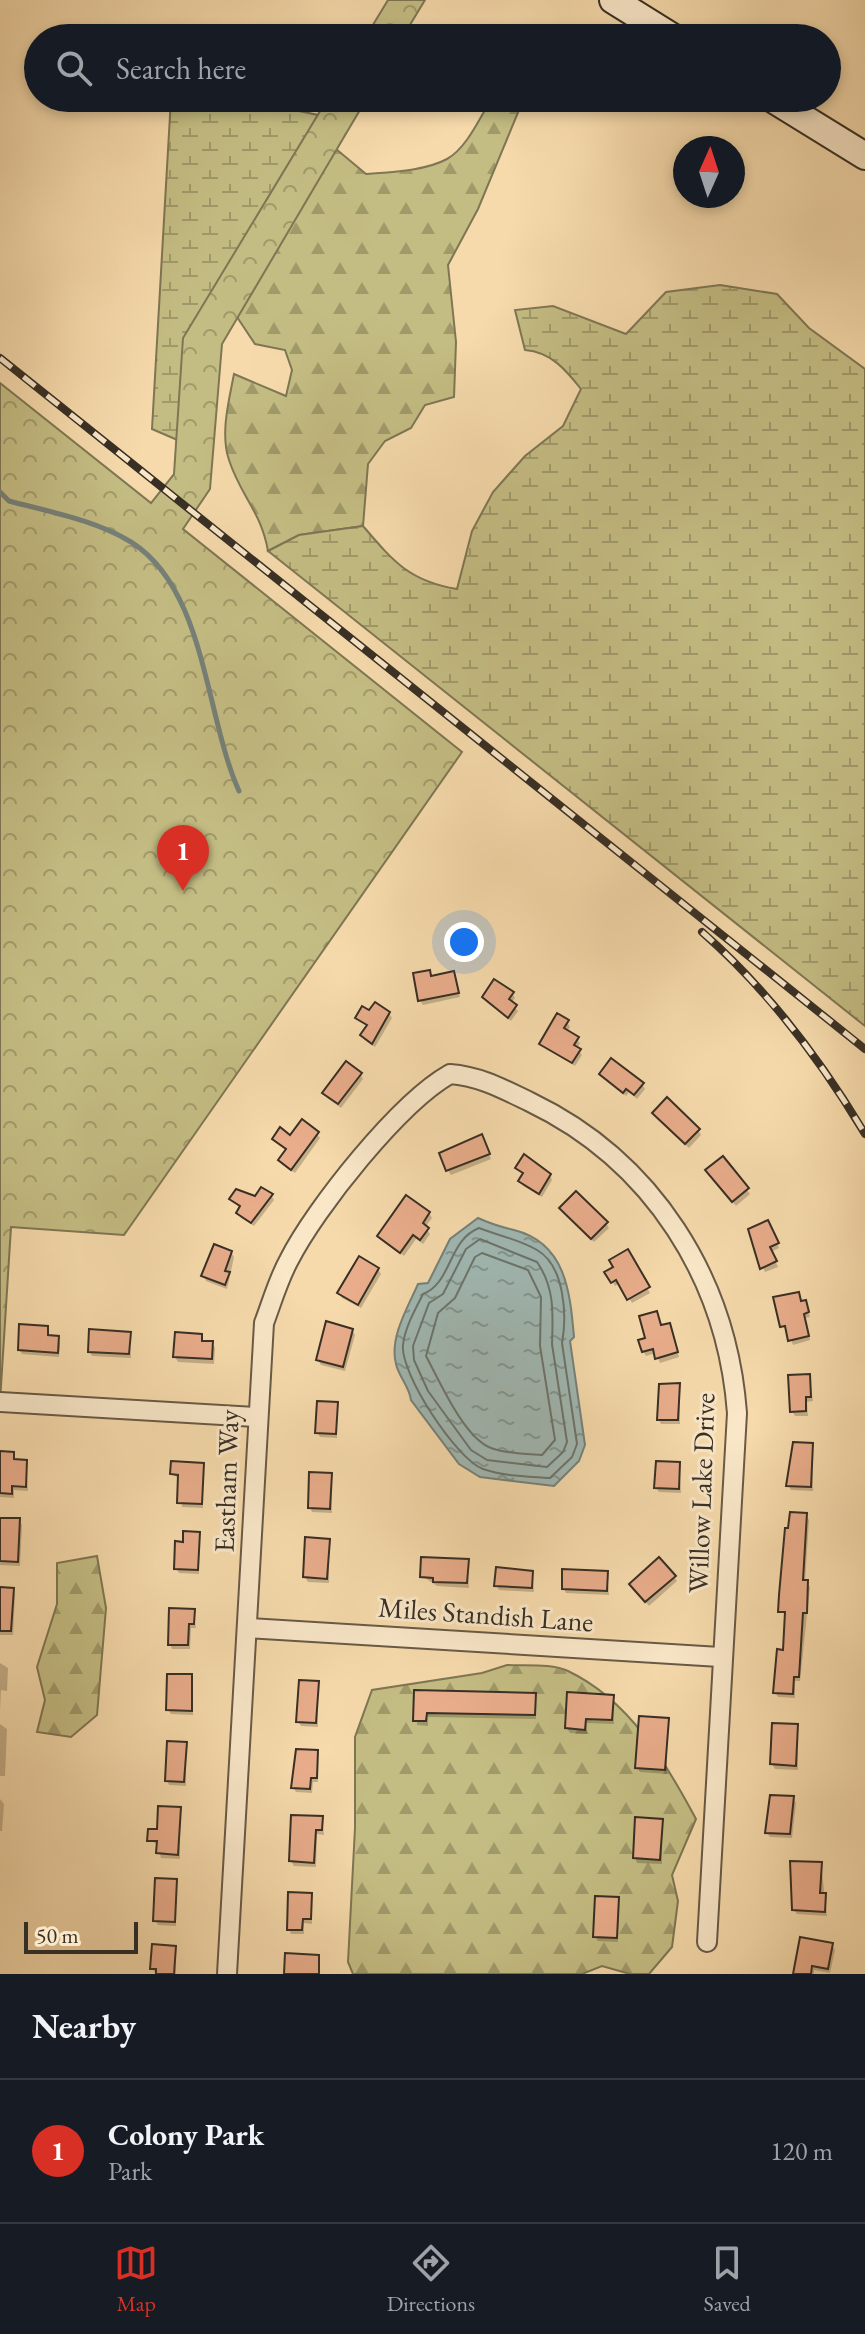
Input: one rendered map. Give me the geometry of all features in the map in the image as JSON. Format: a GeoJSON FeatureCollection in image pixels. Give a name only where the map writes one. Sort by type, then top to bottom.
{"type":"FeatureCollection","features":[{"type":"Feature","properties":{"kind":"street"},"geometry":{"type":"LineString","coordinates":[[613,0],[652,24]]}},
{"type":"Feature","properties":{"kind":"street"},"geometry":{"type":"LineString","coordinates":[[794,112],[865,156]]}},
{"type":"Feature","properties":{"kind":"street","name":"Eastham Way"},"geometry":{"type":"LineString","coordinates":[[227,1974],[248,1628],[256,1417],[264,1323],[289,1259],[308,1229],[401,1112],[450,1074],[466,1075]]}},
{"type":"Feature","properties":{"kind":"street","name":"Willow Lake Drive"},"geometry":{"type":"LineString","coordinates":[[466,1075],[543,1108],[590,1138],[627,1169],[668,1216],[708,1285],[726,1336],[737,1413],[720,1657],[707,1942]]}},
{"type":"Feature","properties":{"kind":"street"},"geometry":{"type":"LineString","coordinates":[[0,1402],[256,1417]]}},
{"type":"Feature","properties":{"kind":"street","name":"Miles Standish Lane"},"geometry":{"type":"LineString","coordinates":[[248,1628],[720,1657]]}},
{"type":"Feature","properties":{"kind":"green space"},"geometry":{"type":"Polygon","coordinates":[[[388,0],[425,0],[410,24],[373,24],[388,0]]]}},
{"type":"Feature","properties":{"kind":"green space"},"geometry":{"type":"Polygon","coordinates":[[[170,112],[304,112],[318,115],[323,123],[200,334],[189,445],[152,429],[170,112]]]}},
{"type":"Feature","properties":{"kind":"green space"},"geometry":{"type":"Polygon","coordinates":[[[320,112],[359,112],[222,344],[210,489],[183,529],[462,752],[124,1235],[11,1227],[0,1402],[0,383],[151,503],[174,474],[183,338],[320,112]]]}},
{"type":"Feature","properties":{"kind":"green space"},"geometry":{"type":"Polygon","coordinates":[[[484,112],[518,112],[478,209],[448,265],[456,342],[454,397],[425,405],[411,428],[385,441],[368,464],[363,526],[299,535],[268,551],[261,525],[229,460],[225,439],[226,417],[234,374],[286,396],[292,370],[285,350],[255,344],[237,317],[336,149],[366,174],[407,170],[447,159],[461,148],[484,112]]]}},
{"type":"Feature","properties":{"kind":"green space"},"geometry":{"type":"Polygon","coordinates":[[[720,285],[777,294],[809,328],[865,369],[865,1026],[268,551],[299,535],[363,526],[403,568],[426,581],[457,589],[472,531],[493,492],[525,456],[563,426],[581,389],[550,358],[525,350],[515,310],[553,306],[626,334],[666,292],[720,285]]]}},
{"type":"Feature","properties":{"kind":"green space"},"geometry":{"type":"Polygon","coordinates":[[[97,1556],[106,1608],[97,1715],[71,1737],[37,1732],[45,1700],[37,1667],[57,1604],[57,1563],[97,1556]]]}},
{"type":"Feature","properties":{"kind":"green space"},"geometry":{"type":"Polygon","coordinates":[[[507,1665],[555,1667],[590,1683],[627,1715],[672,1775],[696,1819],[672,1875],[678,1901],[672,1947],[649,1974],[630,1974],[602,1966],[582,1974],[353,1974],[348,1962],[355,1828],[355,1737],[372,1690],[482,1673],[507,1665]]]}},
{"type":"Feature","properties":{"kind":"water"},"geometry":{"type":"Polygon","coordinates":[[[478,1218],[531,1236],[545,1246],[555,1258],[567,1287],[574,1337],[570,1341],[585,1445],[579,1461],[554,1486],[480,1477],[459,1464],[411,1400],[396,1364],[397,1333],[418,1284],[428,1283],[450,1239],[478,1218]]]}},
{"type":"Feature","properties":{"kind":"building"},"geometry":{"type":"Polygon","coordinates":[[[430,970],[431,976],[454,971],[459,993],[418,1001],[413,973],[430,970]]]}},
{"type":"Feature","properties":{"kind":"building"},"geometry":{"type":"Polygon","coordinates":[[[494,979],[514,992],[509,999],[517,1005],[508,1018],[482,997],[494,979]]]}},
{"type":"Feature","properties":{"kind":"building"},"geometry":{"type":"Polygon","coordinates":[[[375,1002],[390,1012],[372,1044],[360,1035],[367,1025],[355,1018],[362,1006],[369,1010],[375,1002]]]}},
{"type":"Feature","properties":{"kind":"building"},"geometry":{"type":"Polygon","coordinates":[[[557,1013],[569,1020],[564,1028],[579,1037],[574,1045],[581,1049],[572,1063],[539,1044],[557,1013]]]}},
{"type":"Feature","properties":{"kind":"building"},"geometry":{"type":"Polygon","coordinates":[[[611,1058],[644,1083],[634,1095],[626,1089],[623,1093],[599,1074],[611,1058]]]}},
{"type":"Feature","properties":{"kind":"building"},"geometry":{"type":"Polygon","coordinates":[[[346,1061],[362,1073],[338,1104],[322,1093],[346,1061]]]}},
{"type":"Feature","properties":{"kind":"building"},"geometry":{"type":"Polygon","coordinates":[[[667,1097],[700,1129],[685,1144],[652,1113],[667,1097]]]}},
{"type":"Feature","properties":{"kind":"building"},"geometry":{"type":"Polygon","coordinates":[[[302,1119],[319,1132],[291,1170],[278,1160],[286,1149],[272,1139],[280,1127],[290,1135],[302,1119]]]}},
{"type":"Feature","properties":{"kind":"building"},"geometry":{"type":"Polygon","coordinates":[[[482,1134],[490,1154],[446,1171],[439,1153],[482,1134]]]}},
{"type":"Feature","properties":{"kind":"building"},"geometry":{"type":"Polygon","coordinates":[[[524,1154],[551,1174],[539,1194],[518,1181],[523,1173],[515,1168],[524,1154]]]}},
{"type":"Feature","properties":{"kind":"building"},"geometry":{"type":"Polygon","coordinates":[[[723,1156],[749,1188],[732,1202],[705,1170],[723,1156]]]}},
{"type":"Feature","properties":{"kind":"building"},"geometry":{"type":"Polygon","coordinates":[[[261,1187],[273,1194],[251,1223],[236,1213],[240,1206],[229,1199],[236,1189],[255,1196],[261,1187]]]}},
{"type":"Feature","properties":{"kind":"building"},"geometry":{"type":"Polygon","coordinates":[[[576,1191],[608,1222],[591,1239],[559,1208],[576,1191]]]}},
{"type":"Feature","properties":{"kind":"building"},"geometry":{"type":"Polygon","coordinates":[[[406,1195],[430,1212],[423,1223],[429,1228],[420,1240],[413,1235],[400,1253],[377,1236],[406,1195]]]}},
{"type":"Feature","properties":{"kind":"building"},"geometry":{"type":"Polygon","coordinates":[[[768,1220],[779,1243],[770,1247],[777,1261],[760,1269],[748,1229],[768,1220]]]}},
{"type":"Feature","properties":{"kind":"building"},"geometry":{"type":"Polygon","coordinates":[[[214,1244],[232,1251],[225,1271],[230,1272],[225,1285],[201,1276],[214,1244]]]}},
{"type":"Feature","properties":{"kind":"building"},"geometry":{"type":"Polygon","coordinates":[[[628,1249],[650,1287],[627,1300],[616,1280],[611,1283],[604,1272],[613,1267],[609,1260],[628,1249]]]}},
{"type":"Feature","properties":{"kind":"building"},"geometry":{"type":"Polygon","coordinates":[[[359,1256],[379,1268],[358,1305],[337,1293],[359,1256]]]}},
{"type":"Feature","properties":{"kind":"building"},"geometry":{"type":"Polygon","coordinates":[[[799,1292],[801,1301],[806,1300],[809,1312],[804,1314],[809,1336],[788,1341],[785,1326],[780,1327],[773,1297],[799,1292]]]}},
{"type":"Feature","properties":{"kind":"building"},"geometry":{"type":"Polygon","coordinates":[[[657,1311],[661,1325],[670,1323],[678,1352],[655,1359],[653,1349],[642,1352],[638,1340],[645,1338],[639,1316],[657,1311]]]}},
{"type":"Feature","properties":{"kind":"building"},"geometry":{"type":"Polygon","coordinates":[[[326,1321],[353,1329],[343,1367],[316,1360],[326,1321]]]}},
{"type":"Feature","properties":{"kind":"building"},"geometry":{"type":"Polygon","coordinates":[[[19,1324],[48,1326],[48,1335],[59,1336],[58,1353],[18,1350],[19,1324]]]}},
{"type":"Feature","properties":{"kind":"building"},"geometry":{"type":"Polygon","coordinates":[[[89,1329],[131,1332],[129,1354],[88,1352],[89,1329]]]}},
{"type":"Feature","properties":{"kind":"building"},"geometry":{"type":"Polygon","coordinates":[[[175,1332],[202,1334],[202,1341],[213,1341],[212,1359],[173,1357],[175,1332]]]}},
{"type":"Feature","properties":{"kind":"building"},"geometry":{"type":"Polygon","coordinates":[[[810,1374],[811,1397],[806,1397],[806,1411],[790,1412],[788,1375],[810,1374]]]}},
{"type":"Feature","properties":{"kind":"building"},"geometry":{"type":"Polygon","coordinates":[[[680,1383],[678,1420],[657,1420],[659,1384],[680,1383]]]}},
{"type":"Feature","properties":{"kind":"building"},"geometry":{"type":"Polygon","coordinates":[[[317,1401],[338,1402],[336,1434],[315,1433],[317,1401]]]}},
{"type":"Feature","properties":{"kind":"building"},"geometry":{"type":"Polygon","coordinates":[[[793,1442],[813,1443],[811,1487],[786,1486],[793,1442]]]}},
{"type":"Feature","properties":{"kind":"building"},"geometry":{"type":"Polygon","coordinates":[[[0,1451],[14,1452],[14,1459],[27,1460],[26,1487],[12,1486],[12,1494],[0,1493],[0,1451]]]}},
{"type":"Feature","properties":{"kind":"building"},"geometry":{"type":"Polygon","coordinates":[[[171,1461],[204,1463],[202,1504],[177,1503],[178,1475],[170,1474],[171,1461]]]}},
{"type":"Feature","properties":{"kind":"building"},"geometry":{"type":"Polygon","coordinates":[[[656,1461],[680,1462],[679,1489],[654,1488],[656,1461]]]}},
{"type":"Feature","properties":{"kind":"building"},"geometry":{"type":"Polygon","coordinates":[[[309,1472],[332,1473],[330,1509],[308,1508],[309,1472]]]}},
{"type":"Feature","properties":{"kind":"building"},"geometry":{"type":"Polygon","coordinates":[[[790,1512],[807,1513],[803,1580],[808,1580],[807,1613],[803,1613],[799,1677],[794,1677],[793,1694],[773,1693],[777,1649],[783,1650],[785,1612],[778,1612],[785,1528],[788,1528],[790,1512]]]}},
{"type":"Feature","properties":{"kind":"building"},"geometry":{"type":"Polygon","coordinates":[[[0,1518],[20,1518],[18,1562],[0,1561],[0,1518]]]}},
{"type":"Feature","properties":{"kind":"building"},"geometry":{"type":"Polygon","coordinates":[[[183,1531],[200,1532],[198,1570],[174,1569],[175,1541],[183,1542],[183,1531]]]}},
{"type":"Feature","properties":{"kind":"building"},"geometry":{"type":"Polygon","coordinates":[[[305,1537],[330,1539],[327,1579],[303,1577],[305,1537]]]}},
{"type":"Feature","properties":{"kind":"building"},"geometry":{"type":"Polygon","coordinates":[[[421,1557],[469,1559],[467,1583],[433,1582],[433,1578],[420,1577],[421,1557]]]}},
{"type":"Feature","properties":{"kind":"building"},"geometry":{"type":"Polygon","coordinates":[[[659,1557],[676,1576],[645,1602],[629,1584],[659,1557]]]}},
{"type":"Feature","properties":{"kind":"building"},"geometry":{"type":"Polygon","coordinates":[[[496,1567],[533,1571],[532,1588],[494,1586],[496,1567]]]}},
{"type":"Feature","properties":{"kind":"building"},"geometry":{"type":"Polygon","coordinates":[[[562,1569],[608,1571],[607,1591],[562,1589],[562,1569]]]}},
{"type":"Feature","properties":{"kind":"building"},"geometry":{"type":"Polygon","coordinates":[[[0,1587],[14,1588],[11,1631],[0,1631],[0,1587]]]}},
{"type":"Feature","properties":{"kind":"building"},"geometry":{"type":"Polygon","coordinates":[[[169,1608],[195,1609],[194,1624],[189,1624],[188,1645],[168,1645],[169,1608]]]}},
{"type":"Feature","properties":{"kind":"building"},"geometry":{"type":"Polygon","coordinates":[[[167,1674],[192,1674],[192,1711],[166,1710],[167,1674]]]}},
{"type":"Feature","properties":{"kind":"building"},"geometry":{"type":"Polygon","coordinates":[[[299,1680],[319,1681],[316,1723],[296,1722],[299,1680]]]}},
{"type":"Feature","properties":{"kind":"building"},"geometry":{"type":"Polygon","coordinates":[[[414,1690],[536,1693],[535,1715],[427,1713],[426,1721],[413,1721],[414,1690]]]}},
{"type":"Feature","properties":{"kind":"building"},"geometry":{"type":"Polygon","coordinates":[[[567,1692],[614,1695],[612,1720],[586,1719],[585,1730],[565,1728],[567,1692]]]}},
{"type":"Feature","properties":{"kind":"building"},"geometry":{"type":"Polygon","coordinates":[[[639,1716],[669,1718],[665,1770],[635,1768],[639,1716]]]}},
{"type":"Feature","properties":{"kind":"building"},"geometry":{"type":"Polygon","coordinates":[[[772,1723],[798,1724],[796,1766],[770,1764],[772,1723]]]}},
{"type":"Feature","properties":{"kind":"building"},"geometry":{"type":"Polygon","coordinates":[[[167,1741],[187,1742],[184,1782],[165,1781],[167,1741]]]}},
{"type":"Feature","properties":{"kind":"building"},"geometry":{"type":"Polygon","coordinates":[[[296,1749],[318,1750],[317,1778],[311,1778],[310,1789],[291,1788],[296,1749]]]}},
{"type":"Feature","properties":{"kind":"building"},"geometry":{"type":"Polygon","coordinates":[[[770,1795],[794,1796],[790,1834],[765,1833],[770,1795]]]}},
{"type":"Feature","properties":{"kind":"building"},"geometry":{"type":"Polygon","coordinates":[[[158,1806],[181,1807],[178,1855],[156,1853],[157,1841],[147,1841],[148,1829],[157,1829],[158,1806]]]}},
{"type":"Feature","properties":{"kind":"building"},"geometry":{"type":"Polygon","coordinates":[[[291,1815],[323,1816],[322,1830],[316,1830],[314,1863],[289,1861],[291,1815]]]}},
{"type":"Feature","properties":{"kind":"building"},"geometry":{"type":"Polygon","coordinates":[[[635,1817],[663,1819],[660,1860],[633,1858],[635,1817]]]}},
{"type":"Feature","properties":{"kind":"building"},"geometry":{"type":"Polygon","coordinates":[[[790,1861],[822,1862],[820,1893],[826,1893],[825,1912],[792,1910],[790,1861]]]}},
{"type":"Feature","properties":{"kind":"building"},"geometry":{"type":"Polygon","coordinates":[[[155,1878],[177,1879],[175,1922],[153,1921],[155,1878]]]}},
{"type":"Feature","properties":{"kind":"building"},"geometry":{"type":"Polygon","coordinates":[[[288,1892],[312,1893],[311,1919],[303,1919],[302,1930],[287,1930],[288,1892]]]}},
{"type":"Feature","properties":{"kind":"building"},"geometry":{"type":"Polygon","coordinates":[[[595,1896],[619,1897],[617,1938],[593,1937],[595,1896]]]}},
{"type":"Feature","properties":{"kind":"building"},"geometry":{"type":"Polygon","coordinates":[[[800,1937],[833,1943],[828,1969],[812,1966],[811,1974],[793,1974],[800,1937]]]}},
{"type":"Feature","properties":{"kind":"building"},"geometry":{"type":"Polygon","coordinates":[[[152,1944],[176,1946],[174,1974],[156,1974],[156,1969],[150,1969],[152,1944]]]}},
{"type":"Feature","properties":{"kind":"building"},"geometry":{"type":"Polygon","coordinates":[[[285,1953],[319,1955],[319,1974],[284,1974],[285,1953]]]}},
{"type":"Feature","properties":{"kind":"waterway"},"geometry":{"type":"LineString","coordinates":[[0,492],[9,501],[72,517],[117,534],[156,563],[175,590],[189,622],[239,791]]}},
{"type":"Feature","properties":{"kind":"railway"},"geometry":{"type":"LineString","coordinates":[[0,358],[865,1049]]}},
{"type":"Feature","properties":{"kind":"railway"},"geometry":{"type":"LineString","coordinates":[[702,932],[748,977],[791,1027],[865,1134]]}},
{"type":"Feature","properties":{"kind":"place","name":"Colony Park"},"geometry":{"type":"Point","coordinates":[183,891]}}]}
